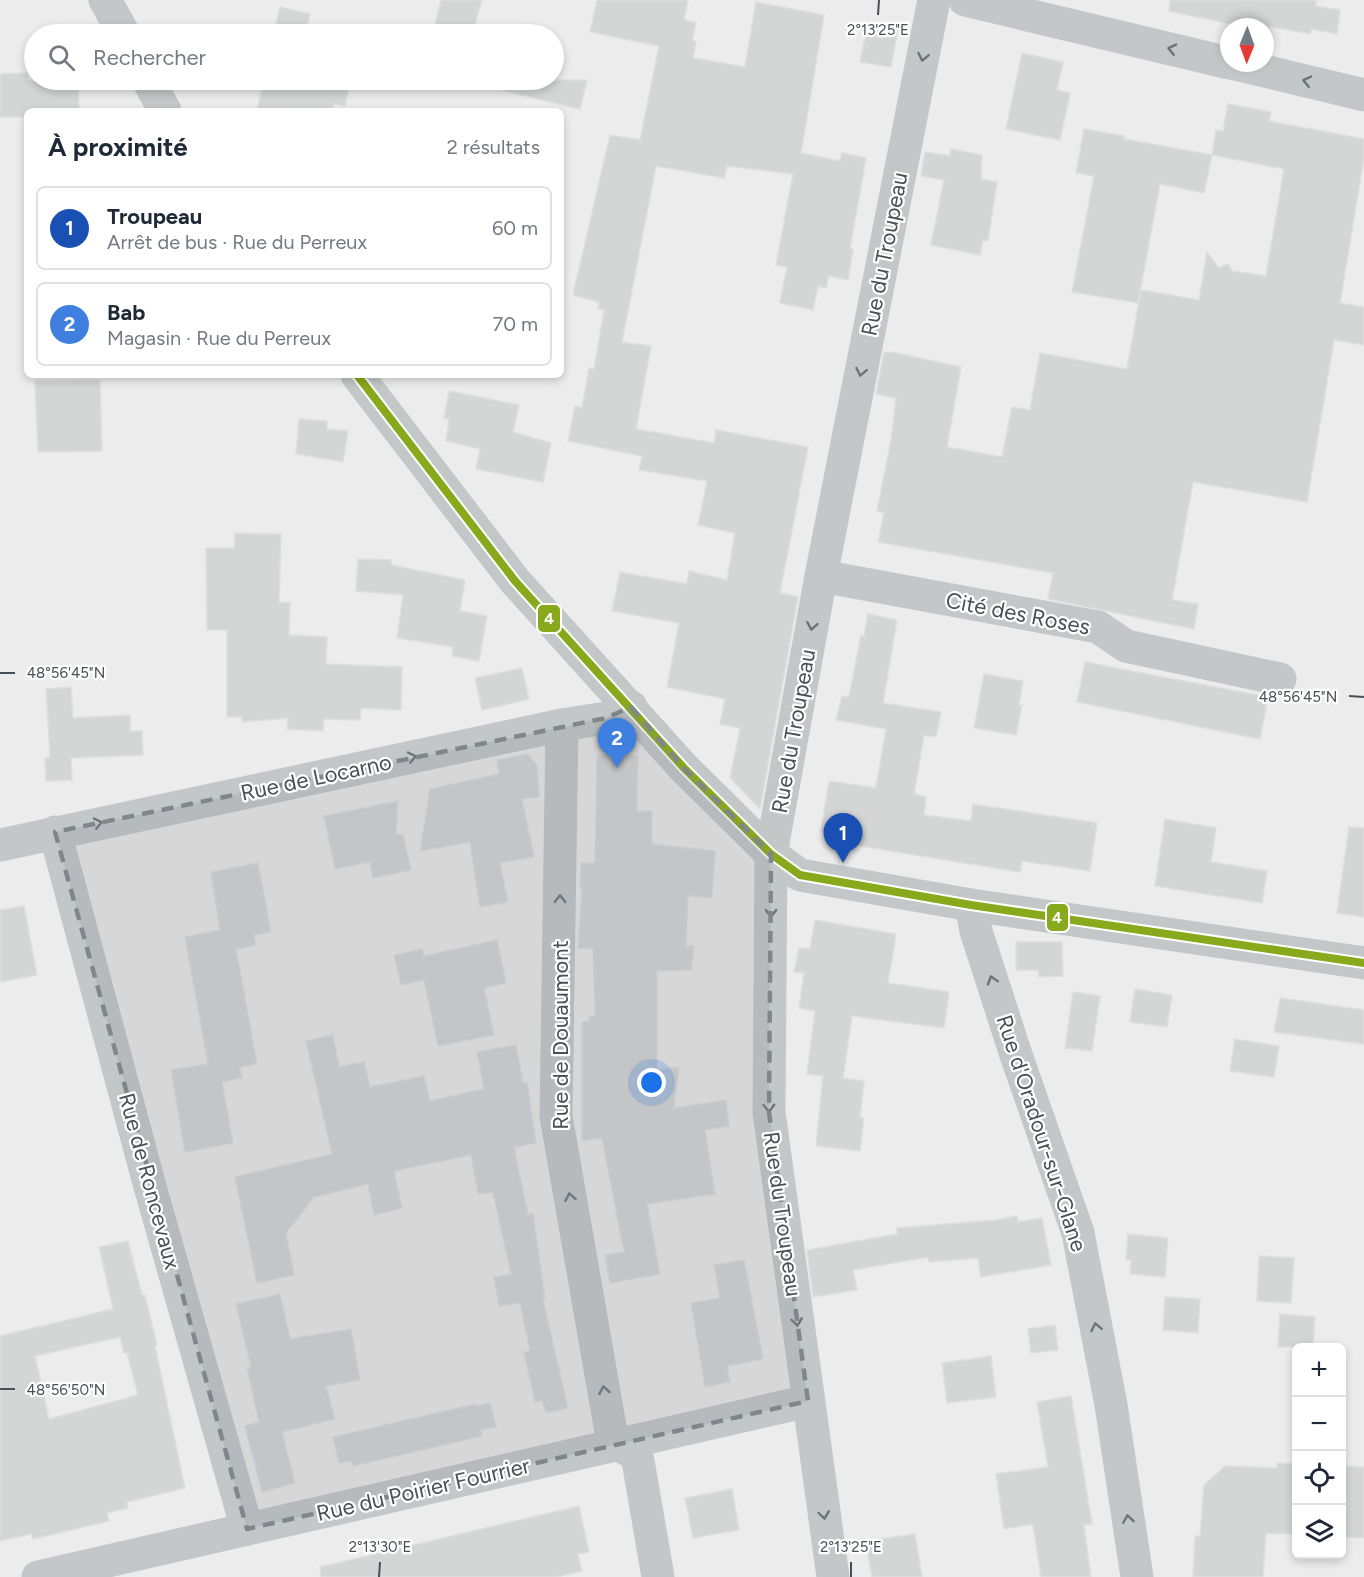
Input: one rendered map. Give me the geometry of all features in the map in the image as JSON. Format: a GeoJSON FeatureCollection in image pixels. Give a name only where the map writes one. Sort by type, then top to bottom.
{"type":"FeatureCollection","features":[{"type":"Feature","properties":{"kind":"street"},"geometry":{"type":"LineString","coordinates":[[105,0],[118,24]]}},
{"type":"Feature","properties":{"kind":"street","name":"Rue du Troupeau"},"geometry":{"type":"LineString","coordinates":[[832,1577],[769,1112],[771,854],[821,576],[934,0]]}},
{"type":"Feature","properties":{"kind":"street"},"geometry":{"type":"LineString","coordinates":[[965,0],[1220,61]]}},
{"type":"Feature","properties":{"kind":"street"},"geometry":{"type":"LineString","coordinates":[[1268,72],[1364,95]]}},
{"type":"Feature","properties":{"kind":"street"},"geometry":{"type":"LineString","coordinates":[[153,90],[163,108]]}},
{"type":"Feature","properties":{"kind":"street"},"geometry":{"type":"LineString","coordinates":[[359,378],[515,581],[684,768],[771,854],[800,875],[970,905],[1364,963]]}},
{"type":"Feature","properties":{"kind":"street","name":"Cité des Roses"},"geometry":{"type":"LineString","coordinates":[[821,576],[1098,627],[1126,646],[1280,679]]}},
{"type":"Feature","properties":{"kind":"street","name":"Rue de Locarno"},"geometry":{"type":"LineString","coordinates":[[0,845],[562,725],[606,718],[631,707]]}},
{"type":"Feature","properties":{"kind":"street","name":"Rue de Douaumont"},"geometry":{"type":"LineString","coordinates":[[562,725],[556,1116],[611,1432],[619,1445]]}},
{"type":"Feature","properties":{"kind":"street","name":"Rue de Roncevaux"},"geometry":{"type":"LineString","coordinates":[[55,832],[149,1183],[247,1530]]}},
{"type":"Feature","properties":{"kind":"street","name":"Rue d'Oradour-sur-Glane"},"geometry":{"type":"LineString","coordinates":[[970,905],[1011,1041],[1078,1233],[1111,1405],[1137,1577]]}},
{"type":"Feature","properties":{"kind":"street","name":"Rue du Poirier Fourrier"},"geometry":{"type":"LineString","coordinates":[[38,1577],[808,1401]]}},
{"type":"Feature","properties":{"kind":"street"},"geometry":{"type":"LineString","coordinates":[[619,1445],[637,1455],[658,1577]]}},
{"type":"Feature","properties":{"kind":"highlighted area"},"geometry":{"type":"Polygon","coordinates":[[[631,707],[684,768],[771,854],[769,1112],[808,1401],[247,1529],[55,832],[606,718],[631,707]]]}},
{"type":"Feature","properties":{"kind":"building"},"geometry":{"type":"Polygon","coordinates":[[[441,0],[482,0],[475,24],[435,24],[441,0]]]}},
{"type":"Feature","properties":{"kind":"building"},"geometry":{"type":"Polygon","coordinates":[[[597,0],[688,0],[684,20],[696,23],[692,41],[696,41],[693,58],[745,67],[756,2],[824,15],[801,153],[840,161],[842,153],[866,158],[850,248],[853,249],[848,280],[829,276],[826,288],[818,286],[813,310],[780,303],[787,267],[776,265],[793,174],[727,166],[724,178],[656,166],[622,342],[651,346],[636,429],[714,443],[716,430],[808,447],[780,593],[798,597],[760,809],[730,778],[740,728],[720,724],[725,699],[667,687],[679,623],[612,611],[620,572],[687,584],[689,571],[727,580],[735,533],[698,525],[707,481],[639,470],[642,456],[568,441],[575,406],[582,408],[589,368],[594,369],[604,310],[598,309],[599,302],[573,295],[610,135],[640,140],[659,46],[590,32],[597,0]]]}},
{"type":"Feature","properties":{"kind":"building"},"geometry":{"type":"Polygon","coordinates":[[[1170,0],[1317,0],[1315,6],[1340,10],[1337,34],[1312,29],[1310,34],[1274,27],[1274,18],[1220,18],[1220,22],[1169,11],[1170,0]]]}},
{"type":"Feature","properties":{"kind":"building"},"geometry":{"type":"Polygon","coordinates":[[[280,7],[310,14],[308,24],[276,24],[280,7]]]}},
{"type":"Feature","properties":{"kind":"building"},"geometry":{"type":"Polygon","coordinates":[[[868,23],[898,28],[891,67],[860,62],[868,23]]]}},
{"type":"Feature","properties":{"kind":"building"},"geometry":{"type":"Polygon","coordinates":[[[1022,53],[1063,62],[1057,90],[1070,93],[1060,140],[1006,129],[1022,53]]]}},
{"type":"Feature","properties":{"kind":"building"},"geometry":{"type":"Polygon","coordinates":[[[24,73],[24,90],[78,90],[79,108],[24,108],[24,117],[0,117],[0,74],[24,73]]]}},
{"type":"Feature","properties":{"kind":"building"},"geometry":{"type":"Polygon","coordinates":[[[564,80],[587,80],[580,109],[501,90],[564,90],[564,80]]]}},
{"type":"Feature","properties":{"kind":"building"},"geometry":{"type":"Polygon","coordinates":[[[262,90],[348,90],[345,106],[334,104],[333,108],[258,108],[262,90]]]}},
{"type":"Feature","properties":{"kind":"building"},"geometry":{"type":"Polygon","coordinates":[[[1228,104],[1271,112],[1269,121],[1364,139],[1364,158],[1340,303],[1364,307],[1364,345],[1334,340],[1307,502],[1193,482],[1172,600],[1198,604],[1194,629],[1048,599],[1053,573],[878,542],[884,513],[877,511],[891,440],[896,398],[876,394],[884,352],[961,367],[947,447],[1002,457],[1012,407],[1030,410],[1040,353],[1127,369],[1141,290],[1199,300],[1207,252],[1219,268],[1228,264],[1232,271],[1266,276],[1284,169],[1212,155],[1216,130],[1223,131],[1228,104]]]}},
{"type":"Feature","properties":{"kind":"building"},"geometry":{"type":"Polygon","coordinates":[[[1084,129],[1125,136],[1124,139],[1212,155],[1204,193],[1160,184],[1138,303],[1072,292],[1094,176],[1076,173],[1084,129]]]}},
{"type":"Feature","properties":{"kind":"building"},"geometry":{"type":"Polygon","coordinates":[[[951,149],[982,155],[981,179],[997,182],[988,241],[983,240],[980,255],[931,245],[944,180],[921,176],[925,152],[950,156],[951,149]]]}},
{"type":"Feature","properties":{"kind":"building"},"geometry":{"type":"Polygon","coordinates":[[[100,380],[102,451],[38,452],[35,381],[100,380]]]}},
{"type":"Feature","properties":{"kind":"building"},"geometry":{"type":"Polygon","coordinates":[[[449,391],[519,405],[513,432],[551,443],[543,482],[476,469],[480,449],[446,441],[449,420],[444,418],[449,391]]]}},
{"type":"Feature","properties":{"kind":"building"},"geometry":{"type":"Polygon","coordinates":[[[299,419],[327,421],[327,429],[348,431],[343,462],[296,454],[299,419]]]}},
{"type":"Feature","properties":{"kind":"building"},"geometry":{"type":"Polygon","coordinates":[[[235,533],[281,534],[279,603],[290,602],[289,635],[327,637],[326,664],[402,667],[401,710],[361,708],[360,720],[324,719],[323,731],[287,729],[288,718],[242,722],[242,717],[227,717],[227,630],[207,630],[206,548],[234,548],[235,533]]]}},
{"type":"Feature","properties":{"kind":"building"},"geometry":{"type":"Polygon","coordinates":[[[358,559],[391,560],[391,565],[465,580],[460,611],[487,616],[479,661],[452,656],[453,647],[397,638],[403,595],[356,591],[358,559]]]}},
{"type":"Feature","properties":{"kind":"building"},"geometry":{"type":"Polygon","coordinates":[[[868,614],[897,620],[883,703],[941,712],[936,737],[924,735],[914,794],[926,797],[924,815],[971,821],[973,804],[1097,823],[1090,871],[1022,861],[1020,872],[848,844],[849,839],[844,839],[845,834],[821,831],[829,781],[876,788],[886,729],[836,720],[842,696],[849,697],[861,635],[864,636],[868,614]]]}},
{"type":"Feature","properties":{"kind":"building"},"geometry":{"type":"Polygon","coordinates":[[[1085,662],[1268,697],[1260,739],[1077,702],[1085,662]]]}},
{"type":"Feature","properties":{"kind":"building"},"geometry":{"type":"Polygon","coordinates":[[[522,668],[529,699],[482,710],[475,678],[522,668]]]}},
{"type":"Feature","properties":{"kind":"building"},"geometry":{"type":"Polygon","coordinates":[[[984,674],[1023,681],[1019,705],[1022,705],[1016,735],[974,728],[984,674]]]}},
{"type":"Feature","properties":{"kind":"building"},"geometry":{"type":"Polygon","coordinates":[[[71,687],[73,718],[130,715],[130,731],[142,731],[143,755],[71,758],[72,780],[46,781],[45,758],[50,757],[46,689],[71,687]]]}},
{"type":"Feature","properties":{"kind":"building"},"geometry":{"type":"Polygon","coordinates":[[[527,754],[537,765],[539,797],[522,799],[534,857],[500,863],[508,902],[480,907],[470,842],[420,851],[430,789],[499,774],[497,760],[527,754]]]}},
{"type":"Feature","properties":{"kind":"building"},"geometry":{"type":"Polygon","coordinates":[[[597,755],[638,756],[637,811],[652,811],[652,844],[715,851],[712,898],[688,896],[686,946],[694,946],[691,970],[657,971],[657,1070],[679,1067],[674,1108],[726,1100],[729,1126],[705,1130],[715,1194],[647,1204],[660,1274],[610,1283],[605,1255],[624,1252],[602,1138],[582,1141],[582,1022],[589,1021],[589,1016],[595,1016],[593,949],[578,948],[582,887],[580,887],[581,863],[595,863],[597,755]]]}},
{"type":"Feature","properties":{"kind":"building"},"geometry":{"type":"Polygon","coordinates":[[[398,801],[396,834],[403,835],[411,870],[373,878],[370,862],[335,869],[324,816],[398,801]]]}},
{"type":"Feature","properties":{"kind":"building"},"geometry":{"type":"Polygon","coordinates":[[[1165,819],[1216,828],[1211,862],[1267,871],[1262,903],[1155,886],[1165,819]]]}},
{"type":"Feature","properties":{"kind":"building"},"geometry":{"type":"Polygon","coordinates":[[[1349,827],[1364,828],[1364,917],[1337,913],[1349,827]]]}},
{"type":"Feature","properties":{"kind":"building"},"geometry":{"type":"Polygon","coordinates":[[[258,863],[271,932],[254,935],[256,945],[236,949],[257,1064],[240,1067],[242,1078],[222,1082],[233,1143],[185,1152],[171,1070],[208,1064],[185,937],[220,930],[211,872],[258,863]]]}},
{"type":"Feature","properties":{"kind":"building"},"geometry":{"type":"Polygon","coordinates":[[[24,906],[37,975],[0,982],[0,910],[24,906]]]}},
{"type":"Feature","properties":{"kind":"building"},"geometry":{"type":"Polygon","coordinates":[[[815,920],[896,934],[888,983],[949,992],[944,1028],[852,1016],[843,1078],[864,1081],[860,1118],[864,1118],[860,1151],[816,1146],[823,1076],[807,1074],[815,1011],[799,1008],[804,973],[794,972],[799,948],[810,949],[815,920]]]}},
{"type":"Feature","properties":{"kind":"building"},"geometry":{"type":"Polygon","coordinates":[[[497,940],[506,983],[484,988],[494,1035],[438,1046],[424,980],[401,985],[394,955],[422,949],[424,956],[497,940]]]}},
{"type":"Feature","properties":{"kind":"building"},"geometry":{"type":"Polygon","coordinates":[[[1016,942],[1062,942],[1063,976],[1039,977],[1038,970],[1016,970],[1016,942]]]}},
{"type":"Feature","properties":{"kind":"building"},"geometry":{"type":"Polygon","coordinates":[[[1135,989],[1172,995],[1167,1027],[1130,1022],[1135,989]]]}},
{"type":"Feature","properties":{"kind":"building"},"geometry":{"type":"Polygon","coordinates":[[[1073,992],[1100,996],[1092,1051],[1065,1048],[1073,992]]]}},
{"type":"Feature","properties":{"kind":"building"},"geometry":{"type":"Polygon","coordinates":[[[1280,998],[1364,1010],[1364,1044],[1274,1032],[1280,998]]]}},
{"type":"Feature","properties":{"kind":"building"},"geometry":{"type":"Polygon","coordinates":[[[333,1035],[339,1067],[364,1062],[370,1087],[424,1076],[430,1101],[484,1089],[477,1052],[516,1045],[523,1083],[527,1082],[536,1143],[514,1147],[528,1215],[533,1214],[545,1299],[543,1300],[568,1408],[546,1413],[542,1400],[535,1402],[524,1352],[530,1351],[520,1303],[499,1306],[494,1277],[511,1274],[493,1192],[478,1194],[471,1155],[394,1171],[402,1208],[374,1215],[368,1184],[314,1197],[286,1233],[294,1275],[257,1283],[235,1177],[332,1154],[306,1041],[333,1035]]]}},
{"type":"Feature","properties":{"kind":"building"},"geometry":{"type":"Polygon","coordinates":[[[1235,1039],[1279,1046],[1274,1077],[1230,1071],[1235,1039]]]}},
{"type":"Feature","properties":{"kind":"building"},"geometry":{"type":"Polygon","coordinates":[[[1017,1216],[1018,1222],[1042,1218],[1051,1265],[981,1277],[978,1258],[929,1262],[928,1257],[853,1270],[857,1290],[813,1297],[807,1250],[897,1234],[897,1228],[996,1220],[1017,1216]]]}},
{"type":"Feature","properties":{"kind":"building"},"geometry":{"type":"Polygon","coordinates":[[[1128,1234],[1168,1238],[1165,1277],[1130,1274],[1131,1260],[1126,1260],[1128,1234]]]}},
{"type":"Feature","properties":{"kind":"building"},"geometry":{"type":"Polygon","coordinates":[[[128,1241],[142,1295],[145,1295],[157,1345],[155,1346],[185,1488],[127,1502],[128,1508],[107,1513],[109,1521],[33,1539],[31,1534],[0,1541],[0,1336],[113,1309],[99,1247],[128,1241]],[[120,1337],[35,1356],[49,1419],[138,1395],[127,1353],[124,1353],[120,1337]]]}},
{"type":"Feature","properties":{"kind":"building"},"geometry":{"type":"Polygon","coordinates":[[[1259,1256],[1294,1258],[1291,1303],[1257,1301],[1259,1256]]]}},
{"type":"Feature","properties":{"kind":"building"},"geometry":{"type":"Polygon","coordinates":[[[744,1260],[763,1359],[727,1366],[730,1382],[705,1387],[691,1303],[720,1298],[714,1265],[744,1260]]]}},
{"type":"Feature","properties":{"kind":"building"},"geometry":{"type":"Polygon","coordinates":[[[280,1294],[290,1339],[351,1329],[360,1380],[326,1386],[335,1419],[282,1432],[295,1483],[262,1492],[245,1426],[259,1422],[247,1368],[251,1367],[236,1304],[280,1294]]]}},
{"type":"Feature","properties":{"kind":"building"},"geometry":{"type":"Polygon","coordinates":[[[1165,1297],[1200,1299],[1198,1333],[1163,1330],[1165,1297]]]}},
{"type":"Feature","properties":{"kind":"building"},"geometry":{"type":"Polygon","coordinates":[[[1280,1314],[1315,1317],[1313,1343],[1292,1343],[1292,1347],[1278,1347],[1280,1314]]]}},
{"type":"Feature","properties":{"kind":"building"},"geometry":{"type":"Polygon","coordinates":[[[1055,1325],[1058,1350],[1031,1353],[1028,1329],[1055,1325]]]}},
{"type":"Feature","properties":{"kind":"building"},"geometry":{"type":"Polygon","coordinates":[[[991,1356],[996,1397],[947,1403],[942,1363],[991,1356]]]}},
{"type":"Feature","properties":{"kind":"building"},"geometry":{"type":"Polygon","coordinates":[[[1071,1396],[1092,1524],[1084,1525],[1091,1577],[1041,1577],[1033,1524],[1004,1529],[996,1474],[1048,1467],[1037,1402],[1071,1396]]]}},
{"type":"Feature","properties":{"kind":"building"},"geometry":{"type":"Polygon","coordinates":[[[490,1403],[496,1427],[481,1430],[482,1436],[353,1466],[352,1461],[339,1463],[333,1437],[475,1404],[476,1406],[490,1403]]]}},
{"type":"Feature","properties":{"kind":"building"},"geometry":{"type":"Polygon","coordinates":[[[1277,1463],[1292,1464],[1292,1534],[1266,1533],[1263,1577],[1193,1577],[1195,1536],[1200,1536],[1204,1485],[1225,1466],[1277,1468],[1277,1463]]]}},
{"type":"Feature","properties":{"kind":"building"},"geometry":{"type":"Polygon","coordinates":[[[1346,1466],[1364,1467],[1364,1538],[1346,1537],[1346,1466]]]}},
{"type":"Feature","properties":{"kind":"building"},"geometry":{"type":"Polygon","coordinates":[[[732,1489],[739,1530],[693,1538],[685,1498],[732,1489]]]}},
{"type":"Feature","properties":{"kind":"building"},"geometry":{"type":"Polygon","coordinates":[[[579,1506],[589,1552],[578,1554],[582,1571],[556,1577],[321,1577],[320,1567],[579,1506]]]}},
{"type":"Feature","properties":{"kind":"building"},"geometry":{"type":"Polygon","coordinates":[[[915,1534],[922,1577],[872,1577],[866,1541],[915,1534]]]}},
{"type":"Feature","properties":{"kind":"transit line","name":"4"},"geometry":{"type":"LineString","coordinates":[[359,378],[515,581],[684,768],[771,854],[800,875],[971,905],[1364,963]]}},
{"type":"Feature","properties":{"kind":"place","name":"Bab"},"geometry":{"type":"Point","coordinates":[617,768]}},
{"type":"Feature","properties":{"kind":"place","name":"Troupeau"},"geometry":{"type":"Point","coordinates":[843,863]}}]}
